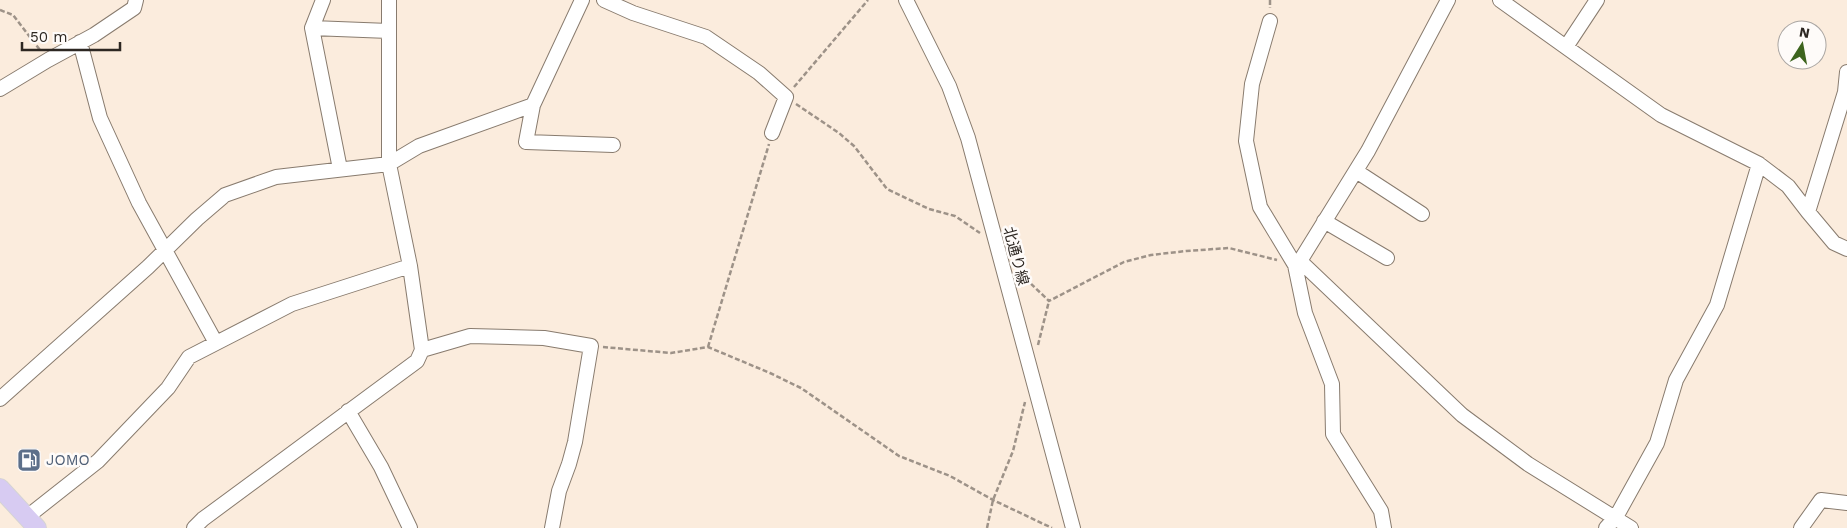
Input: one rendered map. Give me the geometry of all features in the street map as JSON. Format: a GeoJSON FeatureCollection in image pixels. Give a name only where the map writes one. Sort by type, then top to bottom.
{"type":"FeatureCollection","features":[{"type":"Feature","properties":{"kind":"main road"},"geometry":{"type":"LineString","coordinates":[[0,488],[32,523]]}},
{"type":"Feature","properties":{"kind":"street"},"geometry":{"type":"LineString","coordinates":[[0,89],[134,8],[136,0]]}},
{"type":"Feature","properties":{"kind":"street"},"geometry":{"type":"LineString","coordinates":[[323,0],[312,28],[340,170]]}},
{"type":"Feature","properties":{"kind":"street"},"geometry":{"type":"LineString","coordinates":[[194,528],[417,361],[422,350],[410,266],[388,164],[389,0]]}},
{"type":"Feature","properties":{"kind":"street"},"geometry":{"type":"LineString","coordinates":[[582,0],[533,105],[526,142],[613,145]]}},
{"type":"Feature","properties":{"kind":"street"},"geometry":{"type":"LineString","coordinates":[[604,0],[634,13],[706,37],[759,74],[786,97],[772,133]]}},
{"type":"Feature","properties":{"kind":"street","name":"北通り線"},"geometry":{"type":"LineString","coordinates":[[906,0],[948,86],[968,138],[1073,528]]}},
{"type":"Feature","properties":{"kind":"street"},"geometry":{"type":"LineString","coordinates":[[1384,528],[1381,511],[1333,434],[1332,384],[1305,312],[1297,263],[1368,151],[1448,0]]}},
{"type":"Feature","properties":{"kind":"street"},"geometry":{"type":"LineString","coordinates":[[1500,0],[1661,115],[1759,164],[1788,186],[1834,243],[1847,250]]}},
{"type":"Feature","properties":{"kind":"street"},"geometry":{"type":"LineString","coordinates":[[1566,47],[1597,0]]}},
{"type":"Feature","properties":{"kind":"street"},"geometry":{"type":"LineString","coordinates":[[1270,21],[1252,84],[1246,141],[1260,207],[1297,263],[1462,415],[1528,464],[1631,528]]}},
{"type":"Feature","properties":{"kind":"street"},"geometry":{"type":"LineString","coordinates":[[312,28],[389,31]]}},
{"type":"Feature","properties":{"kind":"street"},"geometry":{"type":"LineString","coordinates":[[80,42],[100,118],[139,203],[216,343]]}},
{"type":"Feature","properties":{"kind":"street"},"geometry":{"type":"LineString","coordinates":[[1808,212],[1846,92],[1847,72]]}},
{"type":"Feature","properties":{"kind":"street"},"geometry":{"type":"LineString","coordinates":[[0,399],[225,195],[276,177],[388,164],[419,146],[533,105]]}},
{"type":"Feature","properties":{"kind":"street"},"geometry":{"type":"LineString","coordinates":[[1606,528],[1616,517],[1657,443],[1676,380],[1717,306],[1759,164]]}},
{"type":"Feature","properties":{"kind":"street"},"geometry":{"type":"LineString","coordinates":[[1356,171],[1422,214]]}},
{"type":"Feature","properties":{"kind":"street"},"geometry":{"type":"LineString","coordinates":[[1324,221],[1388,258]]}},
{"type":"Feature","properties":{"kind":"street"},"geometry":{"type":"LineString","coordinates":[[32,523],[98,461],[168,388],[189,357],[292,304],[410,266]]}},
{"type":"Feature","properties":{"kind":"street"},"geometry":{"type":"LineString","coordinates":[[422,350],[470,336],[544,338],[591,346],[575,442],[559,491],[552,528]]}},
{"type":"Feature","properties":{"kind":"street"},"geometry":{"type":"LineString","coordinates":[[348,411],[381,467],[410,528]]}},
{"type":"Feature","properties":{"kind":"street"},"geometry":{"type":"LineString","coordinates":[[1800,528],[1821,500],[1847,503]]}},
{"type":"Feature","properties":{"kind":"path"},"geometry":{"type":"LineString","coordinates":[[868,0],[786,97],[840,133],[854,146],[887,189],[929,208],[955,216],[996,244]]}},
{"type":"Feature","properties":{"kind":"path"},"geometry":{"type":"LineString","coordinates":[[0,10],[12,15],[48,60]]}},
{"type":"Feature","properties":{"kind":"path"},"geometry":{"type":"LineString","coordinates":[[708,347],[772,133]]}},
{"type":"Feature","properties":{"kind":"path"},"geometry":{"type":"LineString","coordinates":[[1038,347],[1049,301],[1124,262],[1186,251],[1229,248],[1297,263]]}},
{"type":"Feature","properties":{"kind":"path"},"geometry":{"type":"LineString","coordinates":[[1015,264],[1025,278],[1049,301]]}},
{"type":"Feature","properties":{"kind":"path"},"geometry":{"type":"LineString","coordinates":[[591,346],[671,353],[708,347],[800,388],[899,456],[950,476],[993,500],[1052,528]]}},
{"type":"Feature","properties":{"kind":"path"},"geometry":{"type":"LineString","coordinates":[[987,528],[993,500],[1012,451],[1031,375]]}},
{"type":"Feature","properties":{"kind":"place","name":"JOMO"},"geometry":{"type":"Point","coordinates":[29,460]}}]}
